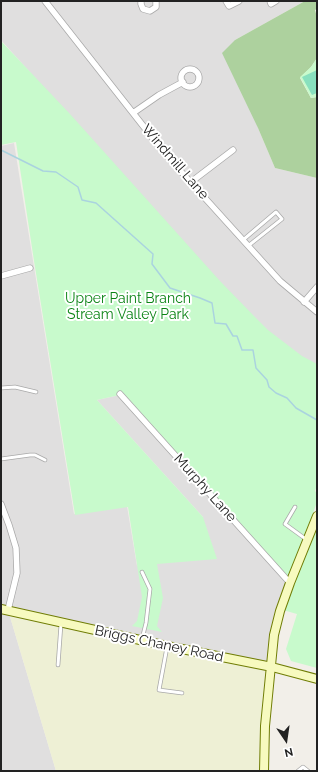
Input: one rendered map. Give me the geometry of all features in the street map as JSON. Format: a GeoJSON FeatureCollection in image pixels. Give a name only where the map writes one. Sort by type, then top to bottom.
{"type":"FeatureCollection","features":[{"type":"Feature","properties":{"kind":"main road"},"geometry":{"type":"LineString","coordinates":[[264,771],[265,726],[274,635],[280,611],[290,583],[317,516]]}},
{"type":"Feature","properties":{"kind":"main road","name":"Briggs Chaney Road"},"geometry":{"type":"LineString","coordinates":[[5,610],[167,646],[272,667],[317,679]]}},
{"type":"Feature","properties":{"kind":"street","name":"Windmill Lane"},"geometry":{"type":"LineString","coordinates":[[45,1],[166,155],[280,281],[317,312]]}},
{"type":"Feature","properties":{"kind":"street"},"geometry":{"type":"LineString","coordinates":[[142,1],[142,7],[147,12],[154,9],[156,1]]}},
{"type":"Feature","properties":{"kind":"street"},"geometry":{"type":"LineString","coordinates":[[226,1],[229,6],[239,1]]}},
{"type":"Feature","properties":{"kind":"street"},"geometry":{"type":"LineString","coordinates":[[270,1],[271,4],[276,1]]}},
{"type":"Feature","properties":{"kind":"street"},"geometry":{"type":"LineString","coordinates":[[133,113],[159,95],[183,82]]}},
{"type":"Feature","properties":{"kind":"street"},"geometry":{"type":"LineString","coordinates":[[191,182],[233,150]]}},
{"type":"Feature","properties":{"kind":"street"},"geometry":{"type":"LineString","coordinates":[[1,276],[30,268]]}},
{"type":"Feature","properties":{"kind":"street"},"geometry":{"type":"LineString","coordinates":[[304,302],[317,287]]}},
{"type":"Feature","properties":{"kind":"street","name":"Murphy Lane"},"geometry":{"type":"LineString","coordinates":[[120,394],[290,583]]}},
{"type":"Feature","properties":{"kind":"street"},"geometry":{"type":"LineString","coordinates":[[1,504],[16,548],[17,573],[5,610]]}},
{"type":"Feature","properties":{"kind":"lane"},"geometry":{"type":"LineString","coordinates":[[243,240],[276,212],[282,219],[248,246]]}},
{"type":"Feature","properties":{"kind":"lane"},"geometry":{"type":"LineString","coordinates":[[1,388],[14,386],[36,392]]}},
{"type":"Feature","properties":{"kind":"lane"},"geometry":{"type":"LineString","coordinates":[[1,459],[35,455],[45,460]]}},
{"type":"Feature","properties":{"kind":"lane"},"geometry":{"type":"LineString","coordinates":[[295,507],[285,524],[307,540]]}},
{"type":"Feature","properties":{"kind":"lane"},"geometry":{"type":"LineString","coordinates":[[142,572],[150,589],[146,623],[142,640]]}},
{"type":"Feature","properties":{"kind":"lane"},"geometry":{"type":"LineString","coordinates":[[58,665],[61,622]]}},
{"type":"Feature","properties":{"kind":"lane"},"geometry":{"type":"LineString","coordinates":[[167,646],[159,690],[182,693]]}},
{"type":"Feature","properties":{"kind":"lane"},"geometry":{"type":"LineString","coordinates":[[298,771],[303,767],[308,771]]}},
{"type":"Feature","properties":{"kind":"shaded area"},"geometry":{"type":"Polygon","coordinates":[[[1,1],[305,1],[235,40],[258,128],[275,168],[317,178],[317,394],[1,40],[1,1]]]}},
{"type":"Feature","properties":{"kind":"shaded area"},"geometry":{"type":"Polygon","coordinates":[[[14,143],[74,514],[127,506],[137,566],[203,517],[97,400],[124,394],[195,477],[290,583],[280,611],[272,667],[8,610],[56,771],[1,771],[1,146],[14,143]]]}},
{"type":"Feature","properties":{"kind":"green space"},"geometry":{"type":"Polygon","coordinates":[[[305,1],[317,1],[317,9],[315,10],[317,17],[317,58],[311,67],[300,78],[311,98],[317,97],[317,178],[275,168],[258,128],[222,53],[235,40],[305,1]]]}},
{"type":"Feature","properties":{"kind":"green space","name":"Upper Paint Branch Stream Valley Park"},"geometry":{"type":"Polygon","coordinates":[[[1,41],[70,114],[220,281],[253,315],[268,330],[302,356],[317,364],[317,485],[315,491],[317,493],[317,502],[290,579],[124,394],[97,400],[203,517],[217,559],[157,564],[163,598],[157,626],[162,632],[132,626],[137,621],[142,597],[128,507],[75,515],[16,142],[1,145],[1,41]]]}},
{"type":"Feature","properties":{"kind":"green space"},"geometry":{"type":"Polygon","coordinates":[[[317,58],[317,97],[311,98],[300,77],[311,67],[317,58]]]}},
{"type":"Feature","properties":{"kind":"green space"},"geometry":{"type":"Polygon","coordinates":[[[317,70],[317,93],[312,95],[302,77],[317,70]]]}},
{"type":"Feature","properties":{"kind":"green space"},"geometry":{"type":"Polygon","coordinates":[[[317,515],[317,668],[291,661],[286,649],[297,614],[283,610],[317,515]]]}},
{"type":"Feature","properties":{"kind":"green space"},"geometry":{"type":"Polygon","coordinates":[[[8,610],[272,667],[264,771],[56,771],[8,610]]]}},
{"type":"Feature","properties":{"kind":"waterway"},"geometry":{"type":"LineString","coordinates":[[1,150],[43,171],[56,172],[78,187],[82,200],[96,203],[153,254],[152,264],[170,288],[212,303],[215,323],[226,324],[233,336],[237,336],[242,350],[253,350],[256,368],[267,380],[269,387],[276,393],[287,398],[296,408],[317,420]]}}]}
